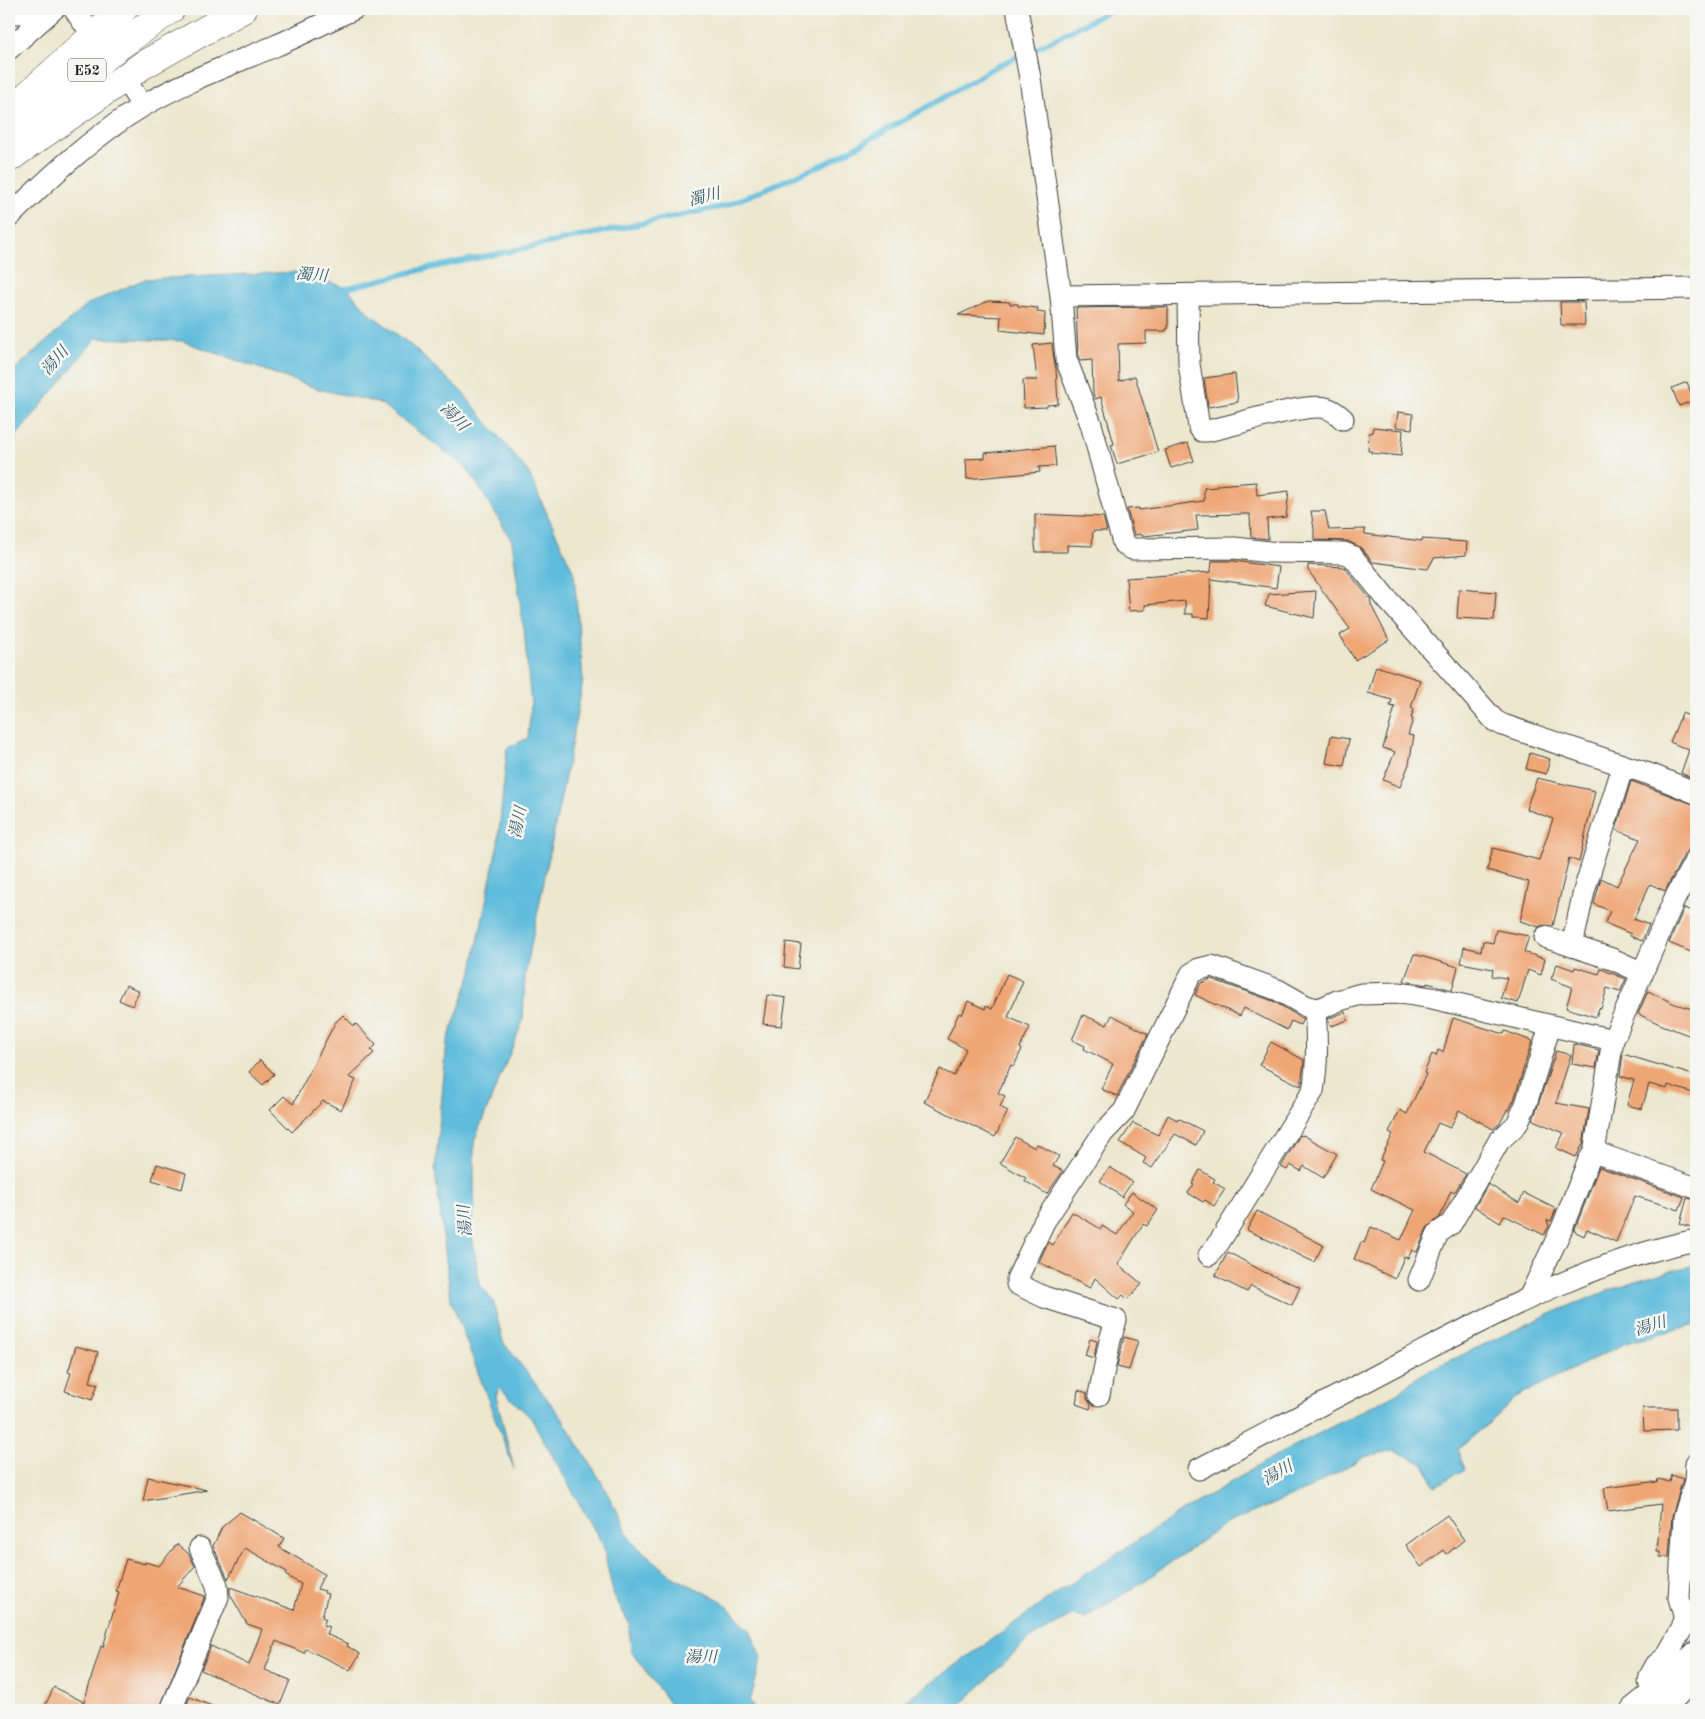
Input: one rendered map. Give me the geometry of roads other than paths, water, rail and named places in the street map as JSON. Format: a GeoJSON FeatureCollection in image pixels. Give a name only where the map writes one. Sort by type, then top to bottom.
{"type":"FeatureCollection","features":[{"type":"Feature","properties":{"kind":"highway"},"geometry":{"type":"LineString","coordinates":[[9,113],[123,9]]}},
{"type":"Feature","properties":{"kind":"highway","name":"E52"},"geometry":{"type":"LineString","coordinates":[[9,138],[56,95],[119,46],[171,9]]}},
{"type":"Feature","properties":{"kind":"highway"},"geometry":{"type":"LineString","coordinates":[[9,158],[143,65],[243,9]]}},
{"type":"Feature","properties":{"kind":"main road"},"geometry":{"type":"LineString","coordinates":[[1634,1710],[1659,1702],[1688,1664]]}},
{"type":"Feature","properties":{"kind":"street"},"geometry":{"type":"LineString","coordinates":[[9,217],[73,157],[142,106],[203,76],[276,46],[354,9]]}},
{"type":"Feature","properties":{"kind":"street"},"geometry":{"type":"LineString","coordinates":[[1016,9],[1030,78],[1061,296],[1066,359],[1091,424],[1123,543],[1132,549],[1235,548],[1269,552],[1344,553],[1352,556],[1399,613],[1495,721],[1696,793]]}},
{"type":"Feature","properties":{"kind":"street"},"geometry":{"type":"LineString","coordinates":[[9,13],[51,11]]}},
{"type":"Feature","properties":{"kind":"street"},"geometry":{"type":"LineString","coordinates":[[9,49],[51,11]]}},
{"type":"Feature","properties":{"kind":"street"},"geometry":{"type":"LineString","coordinates":[[129,85],[142,106]]}},
{"type":"Feature","properties":{"kind":"street"},"geometry":{"type":"LineString","coordinates":[[1061,296],[1696,288]]}},
{"type":"Feature","properties":{"kind":"street"},"geometry":{"type":"LineString","coordinates":[[1188,295],[1189,364],[1199,427],[1202,431],[1207,432],[1304,408],[1326,408],[1343,418]]}},
{"type":"Feature","properties":{"kind":"street"},"geometry":{"type":"LineString","coordinates":[[1572,946],[1584,891],[1624,766]]}},
{"type":"Feature","properties":{"kind":"street"},"geometry":{"type":"LineString","coordinates":[[1529,1298],[1562,1228],[1588,1162],[1594,1152],[1613,1040],[1674,900],[1696,860]]}},
{"type":"Feature","properties":{"kind":"street"},"geometry":{"type":"LineString","coordinates":[[1545,937],[1612,959],[1642,973]]}},
{"type":"Feature","properties":{"kind":"street"},"geometry":{"type":"LineString","coordinates":[[1099,1395],[1116,1320],[1044,1297],[1017,1284],[1017,1279],[1044,1222],[1103,1133],[1124,1111],[1191,974],[1199,969],[1212,966],[1278,990],[1306,1006],[1315,1008],[1324,1007],[1361,994],[1400,993],[1432,998],[1613,1040]]}},
{"type":"Feature","properties":{"kind":"street"},"geometry":{"type":"LineString","coordinates":[[1209,1255],[1313,1091],[1316,1076],[1317,1046],[1315,1008]]}},
{"type":"Feature","properties":{"kind":"street"},"geometry":{"type":"LineString","coordinates":[[1419,1280],[1438,1233],[1451,1224],[1499,1141],[1517,1124],[1526,1104],[1550,1026]]}},
{"type":"Feature","properties":{"kind":"street"},"geometry":{"type":"LineString","coordinates":[[1594,1152],[1696,1188]]}},
{"type":"Feature","properties":{"kind":"street"},"geometry":{"type":"LineString","coordinates":[[1199,1469],[1435,1345],[1529,1298],[1617,1262],[1696,1240]]}},
{"type":"Feature","properties":{"kind":"street"},"geometry":{"type":"LineString","coordinates":[[1659,1702],[1649,1682],[1656,1665],[1666,1657],[1683,1627],[1684,1615],[1679,1598],[1684,1517],[1695,1481],[1696,1463]]}},
{"type":"Feature","properties":{"kind":"street"},"geometry":{"type":"LineString","coordinates":[[171,1710],[218,1598],[217,1585],[200,1548]]}},
{"type":"Feature","properties":{"kind":"water","name":"湯川"},"geometry":{"type":"Polygon","coordinates":[[[297,272],[347,288],[369,313],[407,342],[462,392],[528,472],[574,573],[583,680],[525,975],[523,1021],[474,1141],[474,1209],[471,1231],[480,1285],[493,1301],[503,1342],[562,1418],[601,1481],[632,1542],[673,1577],[722,1601],[750,1630],[762,1657],[750,1701],[755,1710],[674,1710],[631,1651],[629,1623],[613,1593],[603,1545],[531,1418],[499,1387],[496,1396],[514,1469],[451,1300],[435,1171],[447,1042],[471,975],[498,843],[507,748],[528,738],[531,704],[512,541],[468,469],[380,403],[318,389],[182,341],[96,338],[9,445],[9,375],[88,304],[145,279],[297,272]]]}},
{"type":"Feature","properties":{"kind":"water","name":"湯川"},"geometry":{"type":"Polygon","coordinates":[[[1696,1265],[1696,1324],[1626,1343],[1518,1396],[1457,1450],[1465,1469],[1435,1486],[1424,1464],[1394,1450],[1364,1457],[1308,1489],[1226,1524],[1141,1583],[1085,1618],[1072,1616],[1029,1639],[968,1698],[952,1710],[892,1710],[1064,1588],[1173,1517],[1273,1457],[1397,1393],[1421,1374],[1590,1297],[1660,1274],[1696,1265]]]}},
{"type":"Feature","properties":{"kind":"waterway","name":"濁川"},"geometry":{"type":"LineString","coordinates":[[340,290],[416,271],[725,206],[831,161],[993,68],[1113,9]]}}]}
